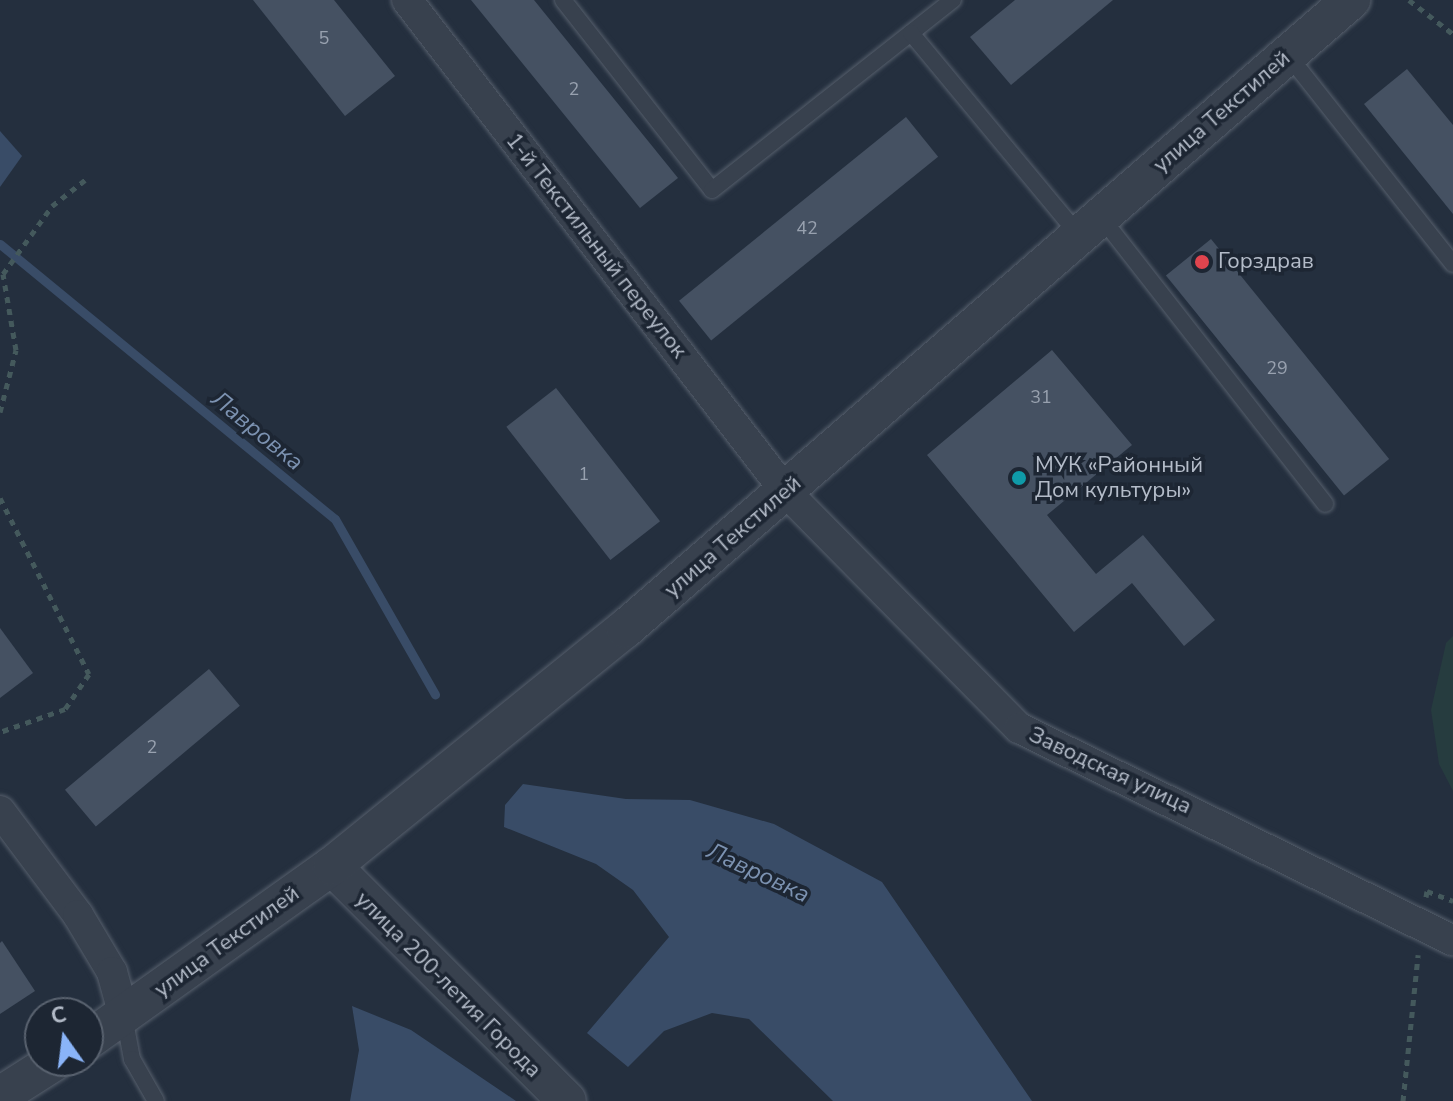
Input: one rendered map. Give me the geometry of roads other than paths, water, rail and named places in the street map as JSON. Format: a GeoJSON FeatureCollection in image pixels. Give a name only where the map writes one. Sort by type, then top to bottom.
{"type":"FeatureCollection","features":[{"type":"Feature","properties":{"kind":"street","name":"1-й Текстильный переулок"},"geometry":{"type":"LineString","coordinates":[[407,0],[786,492]]}},
{"type":"Feature","properties":{"kind":"street","name":"улица Текстилей"},"geometry":{"type":"LineString","coordinates":[[104,1029],[332,866],[786,492],[1345,2]]}},
{"type":"Feature","properties":{"kind":"street","name":"Заводская улица"},"geometry":{"type":"LineString","coordinates":[[786,492],[1019,728],[1453,941]]}},
{"type":"Feature","properties":{"kind":"street"},"geometry":{"type":"LineString","coordinates":[[0,811],[78,915],[112,972],[124,1016]]}},
{"type":"Feature","properties":{"kind":"street","name":"улица 200-летия Города"},"geometry":{"type":"LineString","coordinates":[[332,866],[567,1101]]}},
{"type":"Feature","properties":{"kind":"street"},"geometry":{"type":"LineString","coordinates":[[0,1096],[30,1077]]}},
{"type":"Feature","properties":{"kind":"lane"},"geometry":{"type":"LineString","coordinates":[[563,0],[712,190],[953,0]]}},
{"type":"Feature","properties":{"kind":"lane"},"geometry":{"type":"LineString","coordinates":[[911,33],[1090,226],[1325,504]]}},
{"type":"Feature","properties":{"kind":"lane"},"geometry":{"type":"LineString","coordinates":[[1288,55],[1453,264]]}},
{"type":"Feature","properties":{"kind":"lane"},"geometry":{"type":"LineString","coordinates":[[124,1016],[132,1059],[156,1101]]}},
{"type":"Feature","properties":{"kind":"water"},"geometry":{"type":"Polygon","coordinates":[[[0,131],[22,156],[0,187],[0,131]]]}},
{"type":"Feature","properties":{"kind":"water"},"geometry":{"type":"Polygon","coordinates":[[[523,784],[626,799],[690,800],[774,824],[882,882],[1032,1101],[833,1101],[749,1019],[712,1013],[664,1031],[628,1067],[587,1033],[669,937],[633,890],[596,864],[504,827],[505,805],[523,784]]]}},
{"type":"Feature","properties":{"kind":"water"},"geometry":{"type":"Polygon","coordinates":[[[352,1006],[411,1030],[516,1101],[350,1101],[359,1050],[352,1006]]]}},
{"type":"Feature","properties":{"kind":"waterway","name":"Лавровка"},"geometry":{"type":"LineString","coordinates":[[0,244],[335,519],[435,694]]}},
{"type":"Feature","properties":{"kind":"place","name":"Горздрав"},"geometry":{"type":"Point","coordinates":[1202,262]}},
{"type":"Feature","properties":{"kind":"place","name":"МУК «Районный Дом культуры»"},"geometry":{"type":"Point","coordinates":[1019,478]}}]}
